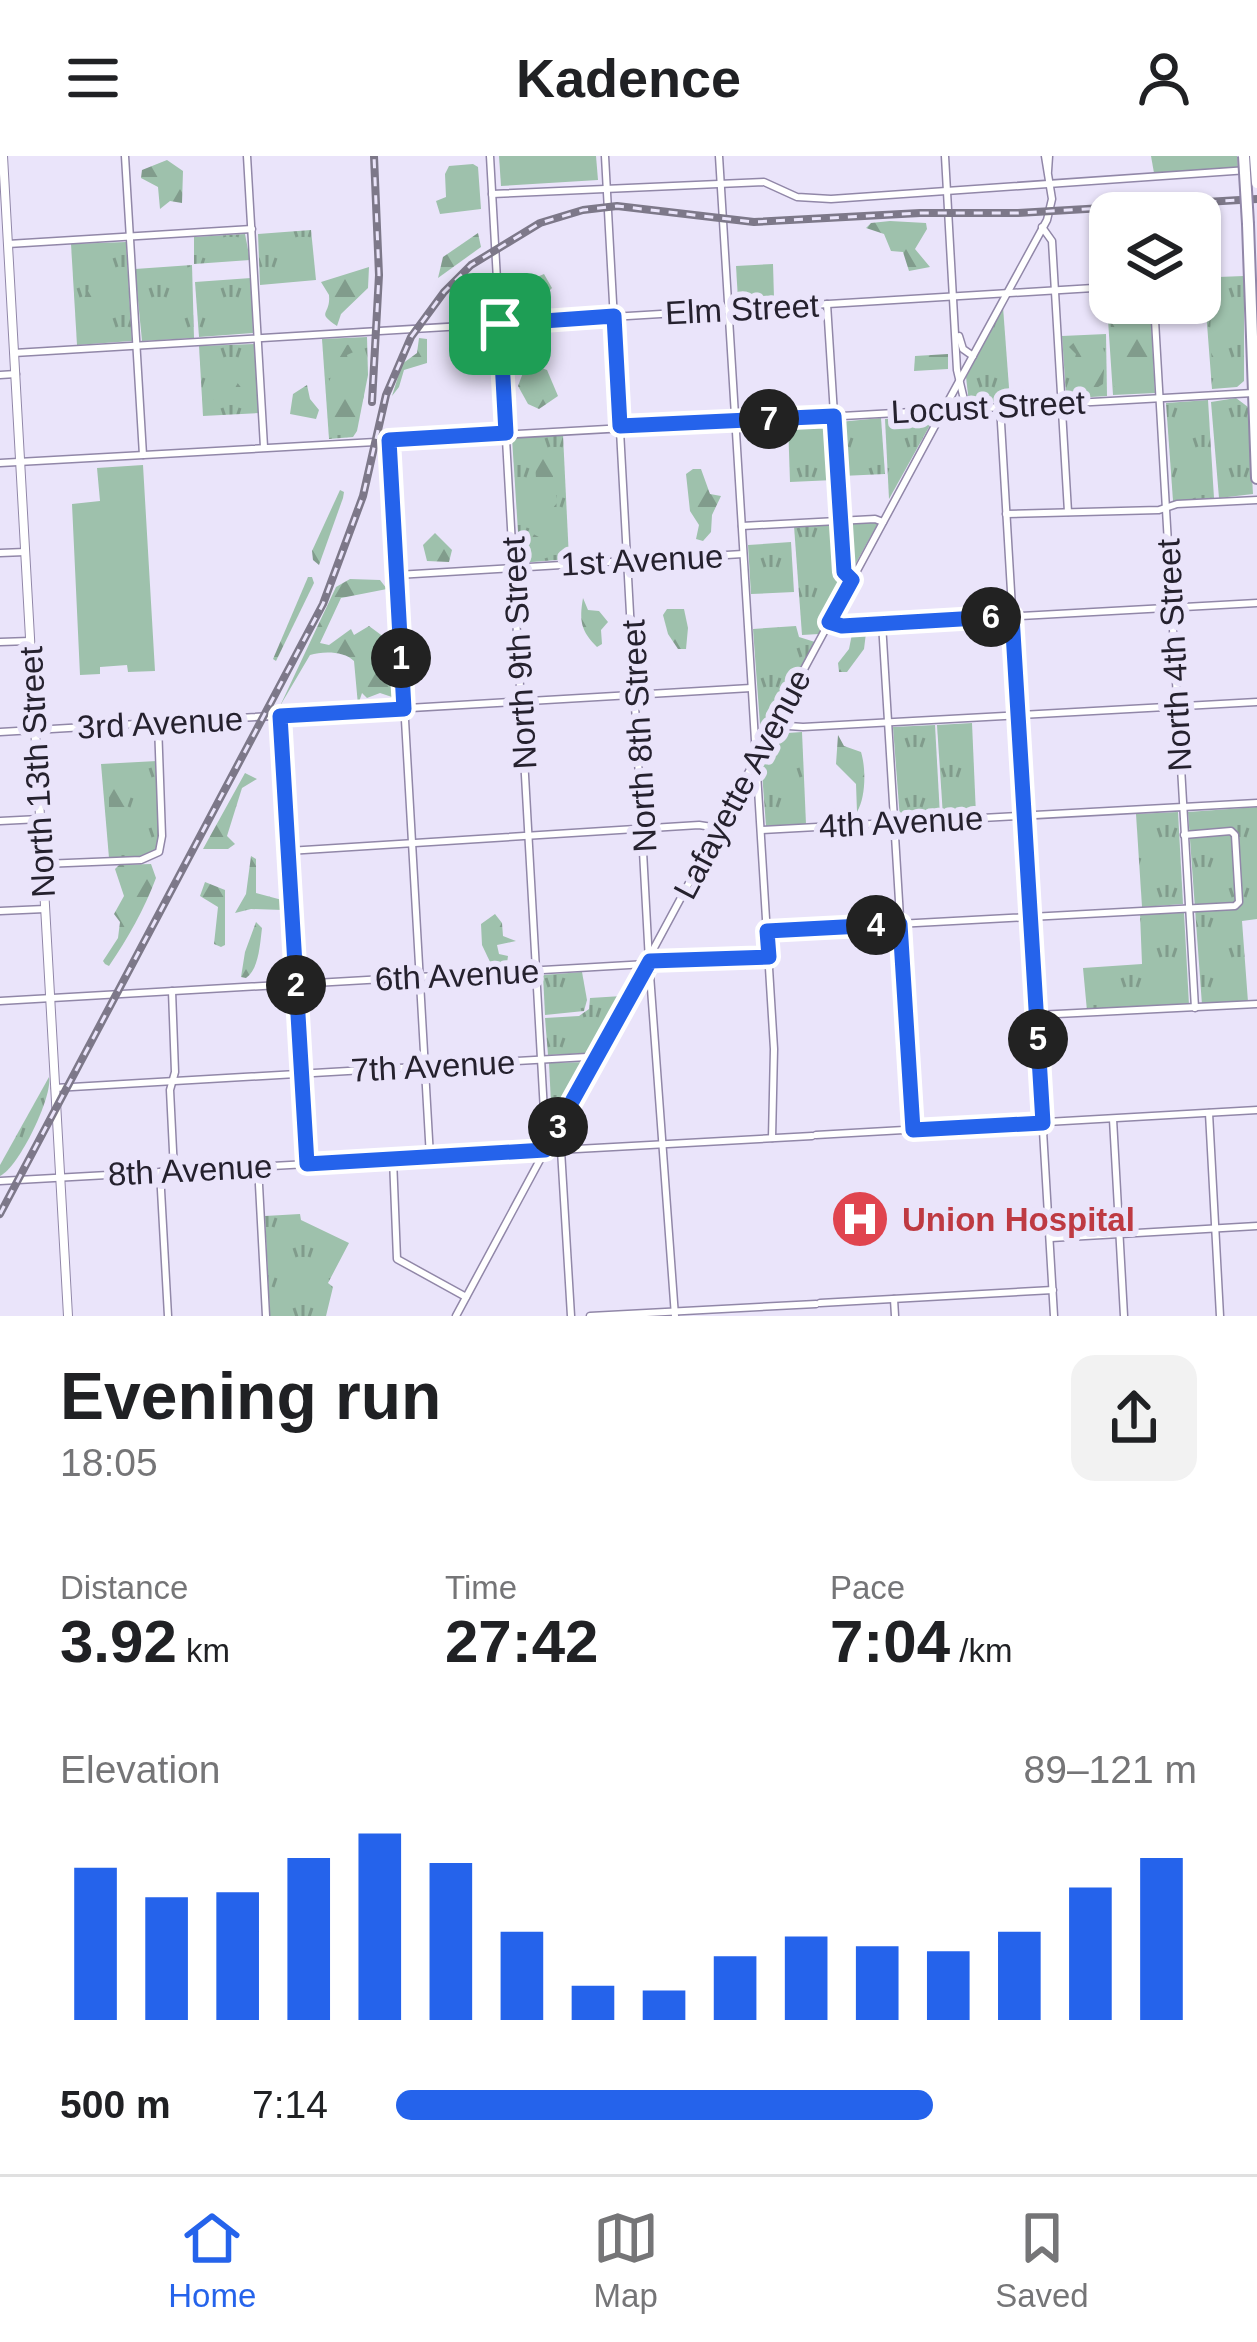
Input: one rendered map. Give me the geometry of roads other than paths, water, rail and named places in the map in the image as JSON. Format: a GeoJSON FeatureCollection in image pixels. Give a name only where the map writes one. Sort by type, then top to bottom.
{"type":"FeatureCollection","features":[{"type":"Feature","properties":{"kind":"highway"},"geometry":{"type":"LineString","coordinates":[[1244,156],[1257,478]]}},
{"type":"Feature","properties":{"kind":"highway"},"geometry":{"type":"LineString","coordinates":[[1256,156],[1257,183]]}},
{"type":"Feature","properties":{"kind":"main road","name":"North 13th Street"},"geometry":{"type":"LineString","coordinates":[[3,156],[8,244],[5,292],[16,374],[68,1316]]}},
{"type":"Feature","properties":{"kind":"street"},"geometry":{"type":"LineString","coordinates":[[125,156],[143,455]]}},
{"type":"Feature","properties":{"kind":"street"},"geometry":{"type":"LineString","coordinates":[[247,156],[264,447]]}},
{"type":"Feature","properties":{"kind":"street","name":"North 9th Street"},"geometry":{"type":"LineString","coordinates":[[490,156],[545,1150]]}},
{"type":"Feature","properties":{"kind":"street","name":"North 8th Street"},"geometry":{"type":"LineString","coordinates":[[605,156],[650,961],[675,1314]]}},
{"type":"Feature","properties":{"kind":"street"},"geometry":{"type":"LineString","coordinates":[[945,156],[966,408]]}},
{"type":"Feature","properties":{"kind":"street","name":"Lafayette Avenue"},"geometry":{"type":"LineString","coordinates":[[455,1316],[1042,227],[1052,199],[1047,156]]}},
{"type":"Feature","properties":{"kind":"street"},"geometry":{"type":"LineString","coordinates":[[720,158],[775,1058],[772,1138]]}},
{"type":"Feature","properties":{"kind":"street"},"geometry":{"type":"LineString","coordinates":[[492,194],[769,183],[813,199],[1238,172],[1257,167]]}},
{"type":"Feature","properties":{"kind":"street"},"geometry":{"type":"LineString","coordinates":[[1042,227],[1051,236],[1068,512]]}},
{"type":"Feature","properties":{"kind":"street"},"geometry":{"type":"LineString","coordinates":[[8,244],[252,229]]}},
{"type":"Feature","properties":{"kind":"street","name":"Elm Street"},"geometry":{"type":"LineString","coordinates":[[14,353],[1089,288]]}},
{"type":"Feature","properties":{"kind":"street"},"geometry":{"type":"LineString","coordinates":[[827,304],[844,572],[852,580]]}},
{"type":"Feature","properties":{"kind":"street","name":"North 4th Street"},"geometry":{"type":"LineString","coordinates":[[1155,324],[1195,1008]]}},
{"type":"Feature","properties":{"kind":"street"},"geometry":{"type":"LineString","coordinates":[[957,330],[962,349],[973,356]]}},
{"type":"Feature","properties":{"kind":"street"},"geometry":{"type":"LineString","coordinates":[[0,375],[16,374]]}},
{"type":"Feature","properties":{"kind":"street","name":"Locust Street"},"geometry":{"type":"LineString","coordinates":[[0,463],[1254,393]]}},
{"type":"Feature","properties":{"kind":"street"},"geometry":{"type":"LineString","coordinates":[[1000,406],[1054,1316]]}},
{"type":"Feature","properties":{"kind":"street"},"geometry":{"type":"LineString","coordinates":[[389,440],[430,1157]]}},
{"type":"Feature","properties":{"kind":"street"},"geometry":{"type":"LineString","coordinates":[[1006,514],[1257,500]]}},
{"type":"Feature","properties":{"kind":"street","name":"1st Avenue"},"geometry":{"type":"LineString","coordinates":[[742,526],[883,522]]}},
{"type":"Feature","properties":{"kind":"street"},"geometry":{"type":"LineString","coordinates":[[0,553],[26,552]]}},
{"type":"Feature","properties":{"kind":"street","name":"1st Avenue"},"geometry":{"type":"LineString","coordinates":[[397,574],[743,554]]}},
{"type":"Feature","properties":{"kind":"street"},"geometry":{"type":"LineString","coordinates":[[829,622],[1257,603]]}},
{"type":"Feature","properties":{"kind":"street"},"geometry":{"type":"LineString","coordinates":[[882,623],[913,1130]]}},
{"type":"Feature","properties":{"kind":"street"},"geometry":{"type":"LineString","coordinates":[[0,642],[30,641]]}},
{"type":"Feature","properties":{"kind":"street","name":"3rd Avenue"},"geometry":{"type":"LineString","coordinates":[[0,732],[752,688]]}},
{"type":"Feature","properties":{"kind":"street"},"geometry":{"type":"LineString","coordinates":[[773,724],[780,728],[1257,702]]}},
{"type":"Feature","properties":{"kind":"street"},"geometry":{"type":"LineString","coordinates":[[280,716],[307,1164]]}},
{"type":"Feature","properties":{"kind":"street"},"geometry":{"type":"LineString","coordinates":[[43,864],[141,860],[159,852],[158,724]]}},
{"type":"Feature","properties":{"kind":"street","name":"4th Avenue"},"geometry":{"type":"LineString","coordinates":[[761,830],[1257,803]]}},
{"type":"Feature","properties":{"kind":"street"},"geometry":{"type":"LineString","coordinates":[[0,821],[40,819]]}},
{"type":"Feature","properties":{"kind":"street"},"geometry":{"type":"LineString","coordinates":[[288,850],[718,828]]}},
{"type":"Feature","properties":{"kind":"street"},"geometry":{"type":"LineString","coordinates":[[767,931],[1239,902],[1237,839],[1231,831],[1184,835]]}},
{"type":"Feature","properties":{"kind":"street"},"geometry":{"type":"LineString","coordinates":[[0,911],[45,909]]}},
{"type":"Feature","properties":{"kind":"street"},"geometry":{"type":"LineString","coordinates":[[649,920],[669,921]]}},
{"type":"Feature","properties":{"kind":"street","name":"6th Avenue"},"geometry":{"type":"LineString","coordinates":[[0,1001],[769,957]]}},
{"type":"Feature","properties":{"kind":"street"},"geometry":{"type":"LineString","coordinates":[[632,989],[652,981]]}},
{"type":"Feature","properties":{"kind":"street"},"geometry":{"type":"LineString","coordinates":[[172,991],[174,1171]]}},
{"type":"Feature","properties":{"kind":"street"},"geometry":{"type":"LineString","coordinates":[[1036,1015],[1257,1004]]}},
{"type":"Feature","properties":{"kind":"street","name":"7th Avenue"},"geometry":{"type":"LineString","coordinates":[[55,1088],[594,1060]]}},
{"type":"Feature","properties":{"kind":"street","name":"8th Avenue"},"geometry":{"type":"LineString","coordinates":[[0,1181],[1257,1110]]}},
{"type":"Feature","properties":{"kind":"street"},"geometry":{"type":"LineString","coordinates":[[1209,1113],[1220,1316]]}},
{"type":"Feature","properties":{"kind":"street"},"geometry":{"type":"LineString","coordinates":[[1113,1119],[1124,1316]]}},
{"type":"Feature","properties":{"kind":"street"},"geometry":{"type":"LineString","coordinates":[[561,1150],[571,1316]]}},
{"type":"Feature","properties":{"kind":"street"},"geometry":{"type":"LineString","coordinates":[[393,1159],[397,1259],[466,1297]]}},
{"type":"Feature","properties":{"kind":"street"},"geometry":{"type":"LineString","coordinates":[[258,1166],[266,1316]]}},
{"type":"Feature","properties":{"kind":"street"},"geometry":{"type":"LineString","coordinates":[[160,1172],[168,1316]]}},
{"type":"Feature","properties":{"kind":"street"},"geometry":{"type":"LineString","coordinates":[[1050,1238],[1257,1226]]}},
{"type":"Feature","properties":{"kind":"street"},"geometry":{"type":"LineString","coordinates":[[590,1316],[1053,1290]]}},
{"type":"Feature","properties":{"kind":"street"},"geometry":{"type":"LineString","coordinates":[[894,1299],[895,1316]]}},
{"type":"Feature","properties":{"kind":"street"},"geometry":{"type":"LineString","coordinates":[[788,1305],[789,1316]]}},
{"type":"Feature","properties":{"kind":"railway"},"geometry":{"type":"LineString","coordinates":[[372,402],[379,275],[374,156]]}},
{"type":"Feature","properties":{"kind":"railway"},"geometry":{"type":"LineString","coordinates":[[0,1214],[323,604],[363,496],[386,395],[411,337],[471,265],[540,223],[617,206],[754,222],[1257,199]]}},
{"type":"Feature","properties":{"kind":"place","name":"Union Hospital"},"geometry":{"type":"Point","coordinates":[860,1219]}}]}
